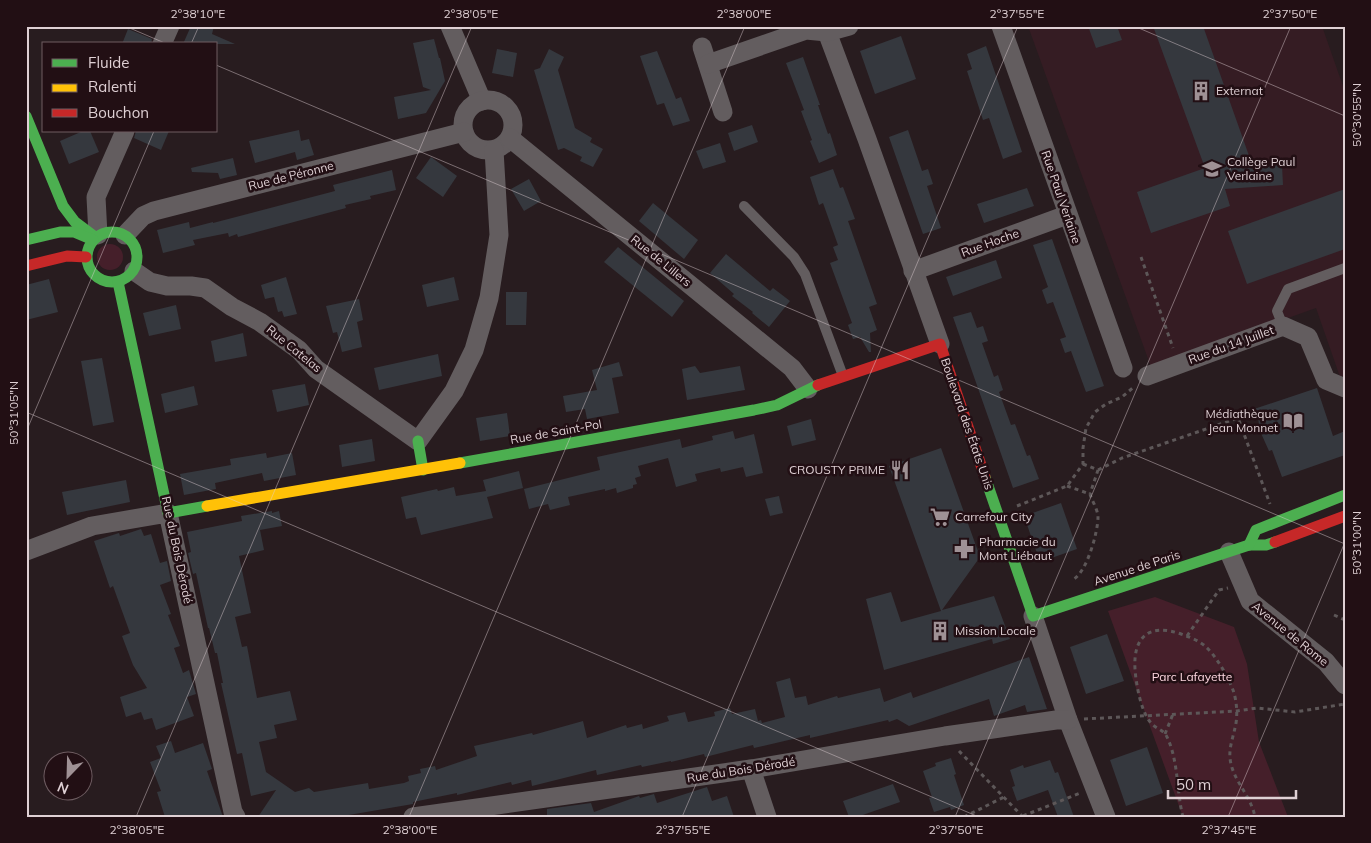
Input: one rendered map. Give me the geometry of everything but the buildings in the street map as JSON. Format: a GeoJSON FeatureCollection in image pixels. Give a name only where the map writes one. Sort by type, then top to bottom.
{"type":"FeatureCollection","features":[{"type":"Feature","properties":{"kind":"street"},"geometry":{"type":"LineString","coordinates":[[163,42],[170,26]]}},
{"type":"Feature","properties":{"kind":"street"},"geometry":{"type":"LineString","coordinates":[[450,26],[482,101]]}},
{"type":"Feature","properties":{"kind":"street"},"geometry":{"type":"LineString","coordinates":[[723,112],[705,55],[806,30],[827,32],[849,26]]}},
{"type":"Feature","properties":{"kind":"street","name":"Rue Paul Verlaine"},"geometry":{"type":"LineString","coordinates":[[1001,26],[1122,368]]}},
{"type":"Feature","properties":{"kind":"street","name":"Boulevard des États Unis"},"geometry":{"type":"LineString","coordinates":[[827,32],[940,344],[1068,720],[1106,817]]}},
{"type":"Feature","properties":{"kind":"street"},"geometry":{"type":"LineString","coordinates":[[482,101],[493,101],[503,105],[509,111],[512,118],[513,127],[510,138],[494,150],[478,148],[472,144],[464,132],[465,117],[468,110],[482,101]]}},
{"type":"Feature","properties":{"kind":"street"},"geometry":{"type":"LineString","coordinates":[[26,116],[62,206],[74,222],[95,238]]}},
{"type":"Feature","properties":{"kind":"street"},"geometry":{"type":"LineString","coordinates":[[95,238],[96,197],[125,132]]}},
{"type":"Feature","properties":{"kind":"street","name":"Rue de Péronne"},"geometry":{"type":"LineString","coordinates":[[125,235],[143,216],[154,211],[464,132]]}},
{"type":"Feature","properties":{"kind":"street","name":"Rue de Lillers"},"geometry":{"type":"LineString","coordinates":[[510,138],[792,368],[808,389]]}},
{"type":"Feature","properties":{"kind":"street"},"geometry":{"type":"LineString","coordinates":[[423,470],[418,441],[454,391],[474,350],[489,298],[499,235],[494,150]]}},
{"type":"Feature","properties":{"kind":"street","name":"Rue Hoche"},"geometry":{"type":"LineString","coordinates":[[913,271],[1067,215]]}},
{"type":"Feature","properties":{"kind":"street"},"geometry":{"type":"LineString","coordinates":[[26,240],[60,232],[74,232],[95,238]]}},
{"type":"Feature","properties":{"kind":"street"},"geometry":{"type":"LineString","coordinates":[[107,232],[125,235],[135,244],[137,251],[138,258],[134,271],[127,278],[118,282],[109,283],[100,280],[88,266],[86,257],[88,248],[95,238],[107,232]]}},
{"type":"Feature","properties":{"kind":"street"},"geometry":{"type":"LineString","coordinates":[[26,266],[67,256],[86,257]]}},
{"type":"Feature","properties":{"kind":"street","name":"Rue Catelas"},"geometry":{"type":"LineString","coordinates":[[134,271],[150,282],[167,286],[205,288],[299,350],[316,368],[418,441]]}},
{"type":"Feature","properties":{"kind":"street","name":"Rue du Bois Dérodé"},"geometry":{"type":"LineString","coordinates":[[118,282],[233,812],[236,817]]}},
{"type":"Feature","properties":{"kind":"street","name":"Rue du 14 Juillet"},"geometry":{"type":"LineString","coordinates":[[1147,376],[1283,326],[1308,337],[1326,380],[1345,388]]}},
{"type":"Feature","properties":{"kind":"street","name":"Rue de Saint-Pol"},"geometry":{"type":"LineString","coordinates":[[168,513],[423,470],[777,405],[808,389],[940,344]]}},
{"type":"Feature","properties":{"kind":"street","name":"Avenue de Paris"},"geometry":{"type":"LineString","coordinates":[[1249,544],[1256,530],[1345,496]]}},
{"type":"Feature","properties":{"kind":"street"},"geometry":{"type":"LineString","coordinates":[[26,551],[92,526],[168,513]]}},
{"type":"Feature","properties":{"kind":"street","name":"Avenue de Paris"},"geometry":{"type":"LineString","coordinates":[[1033,616],[1249,544],[1266,545],[1345,516]]}},
{"type":"Feature","properties":{"kind":"street","name":"Avenue de Rome"},"geometry":{"type":"LineString","coordinates":[[1229,552],[1250,601],[1326,662],[1345,685]]}},
{"type":"Feature","properties":{"kind":"street","name":"Rue du Bois Dérodé"},"geometry":{"type":"LineString","coordinates":[[413,817],[751,769],[945,736],[1056,720],[1068,720]]}},
{"type":"Feature","properties":{"kind":"street"},"geometry":{"type":"LineString","coordinates":[[751,769],[767,817]]}},
{"type":"Feature","properties":{"kind":"lane"},"geometry":{"type":"LineString","coordinates":[[744,206],[794,257],[805,274],[843,376]]}},
{"type":"Feature","properties":{"kind":"lane"},"geometry":{"type":"LineString","coordinates":[[1283,326],[1277,311],[1288,288],[1345,268]]}},
{"type":"Feature","properties":{"kind":"lane"},"geometry":{"type":"LineString","coordinates":[[1249,544],[1345,505]]}},
{"type":"Feature","properties":{"kind":"path"},"geometry":{"type":"LineString","coordinates":[[1141,257],[1178,364]]}},
{"type":"Feature","properties":{"kind":"path"},"geometry":{"type":"LineString","coordinates":[[998,514],[1067,486],[1083,464],[1086,428],[1095,412],[1106,404],[1122,398],[1147,376]]}},
{"type":"Feature","properties":{"kind":"path"},"geometry":{"type":"LineString","coordinates":[[1073,580],[1080,576],[1094,542],[1098,516],[1090,494],[1098,470],[1122,458],[1238,418],[1276,522]]}},
{"type":"Feature","properties":{"kind":"path"},"geometry":{"type":"LineString","coordinates":[[1083,464],[1098,470]]}},
{"type":"Feature","properties":{"kind":"path"},"geometry":{"type":"LineString","coordinates":[[1067,486],[1090,494]]}},
{"type":"Feature","properties":{"kind":"path"},"geometry":{"type":"LineString","coordinates":[[1187,636],[1220,590],[1241,583]]}},
{"type":"Feature","properties":{"kind":"path"},"geometry":{"type":"LineString","coordinates":[[1334,615],[1345,620]]}},
{"type":"Feature","properties":{"kind":"path"},"geometry":{"type":"LineString","coordinates":[[1183,817],[1176,770],[1165,734],[1150,723],[1139,698],[1135,668],[1136,647],[1144,634],[1156,629],[1171,630],[1187,636],[1205,646],[1219,663],[1234,692],[1237,711],[1230,758],[1236,775],[1253,806],[1255,817]]}},
{"type":"Feature","properties":{"kind":"path"},"geometry":{"type":"LineString","coordinates":[[1068,720],[1237,711],[1257,708],[1295,712],[1345,704]]}},
{"type":"Feature","properties":{"kind":"path"},"geometry":{"type":"LineString","coordinates":[[1165,734],[1173,714]]}},
{"type":"Feature","properties":{"kind":"path"},"geometry":{"type":"LineString","coordinates":[[945,736],[1023,817],[1077,794],[1095,790]]}},
{"type":"Feature","properties":{"kind":"path"},"geometry":{"type":"LineString","coordinates":[[964,817],[1004,797]]}},
{"type":"Feature","properties":{"kind":"shaded area","name":"Collège Paul Verlaine"},"geometry":{"type":"Polygon","coordinates":[[[1028,26],[1322,26],[1345,92],[1345,375],[1340,377],[1316,308],[1151,367],[1028,26]]]}},
{"type":"Feature","properties":{"kind":"green space"},"geometry":{"type":"Polygon","coordinates":[[[110,244],[119,248],[123,257],[119,266],[110,270],[101,266],[97,257],[101,248],[110,244]]]}},
{"type":"Feature","properties":{"kind":"green space","name":"Parc Lafayette"},"geometry":{"type":"Polygon","coordinates":[[[1155,597],[1234,627],[1247,664],[1259,742],[1288,817],[1183,817],[1108,611],[1155,597]]]}},
{"type":"Feature","properties":{"kind":"traffic: fast"},"geometry":{"type":"LineString","coordinates":[[26,116],[63,206],[75,222],[95,237]]}},
{"type":"Feature","properties":{"kind":"traffic: fast"},"geometry":{"type":"LineString","coordinates":[[26,240],[60,232],[74,232],[93,240]]}},
{"type":"Feature","properties":{"kind":"traffic: fast"},"geometry":{"type":"LineString","coordinates":[[117,232],[130,239],[136,247],[137,257],[136,267],[130,275],[122,281],[107,282],[94,275],[88,267],[87,252],[94,239],[102,233],[117,232]]}},
{"type":"Feature","properties":{"kind":"traffic: fast"},"geometry":{"type":"LineString","coordinates":[[118,282],[168,513],[207,506]]}},
{"type":"Feature","properties":{"kind":"traffic: fast"},"geometry":{"type":"LineString","coordinates":[[460,463],[777,405],[818,385]]}},
{"type":"Feature","properties":{"kind":"traffic: fast"},"geometry":{"type":"LineString","coordinates":[[418,441],[423,470]]}},
{"type":"Feature","properties":{"kind":"traffic: fast"},"geometry":{"type":"LineString","coordinates":[[985,477],[1033,616],[1249,545],[1266,545],[1275,542]]}},
{"type":"Feature","properties":{"kind":"traffic: fast"},"geometry":{"type":"LineString","coordinates":[[1249,545],[1256,530],[1345,495]]}},
{"type":"Feature","properties":{"kind":"traffic: slow"},"geometry":{"type":"LineString","coordinates":[[207,506],[460,463]]}},
{"type":"Feature","properties":{"kind":"traffic: jam"},"geometry":{"type":"LineString","coordinates":[[26,266],[67,256],[86,257]]}},
{"type":"Feature","properties":{"kind":"traffic: jam"},"geometry":{"type":"LineString","coordinates":[[818,385],[940,344],[985,477]]}},
{"type":"Feature","properties":{"kind":"traffic: jam"},"geometry":{"type":"LineString","coordinates":[[1275,542],[1345,516]]}},
{"type":"Feature","properties":{"kind":"place","name":"Externat"},"geometry":{"type":"Point","coordinates":[1201,91]}},
{"type":"Feature","properties":{"kind":"place","name":"Collège Paul Verlaine"},"geometry":{"type":"Point","coordinates":[1212,169]}},
{"type":"Feature","properties":{"kind":"place","name":"Médiathèque Jean Monnet"},"geometry":{"type":"Point","coordinates":[1293,421]}},
{"type":"Feature","properties":{"kind":"place","name":"CROUSTY PRIME"},"geometry":{"type":"Point","coordinates":[900,470]}},
{"type":"Feature","properties":{"kind":"place","name":"Carrefour City"},"geometry":{"type":"Point","coordinates":[940,517]}},
{"type":"Feature","properties":{"kind":"place","name":"Pharmacie du Mont Liébaut"},"geometry":{"type":"Point","coordinates":[964,549]}},
{"type":"Feature","properties":{"kind":"place","name":"Mission Locale"},"geometry":{"type":"Point","coordinates":[940,631]}}]}
